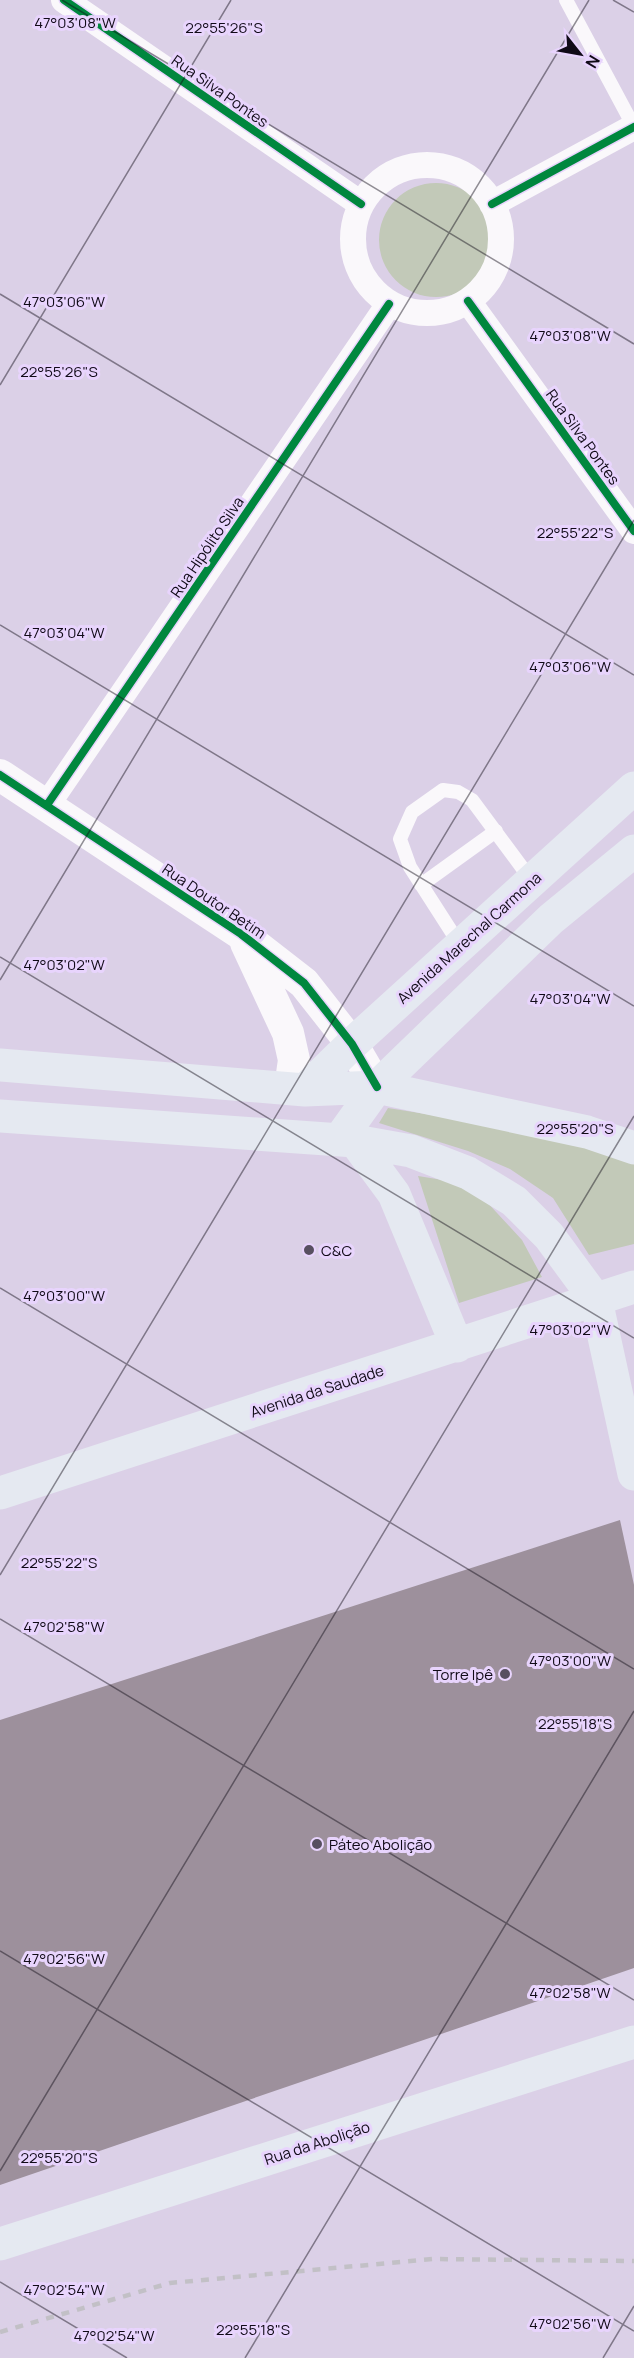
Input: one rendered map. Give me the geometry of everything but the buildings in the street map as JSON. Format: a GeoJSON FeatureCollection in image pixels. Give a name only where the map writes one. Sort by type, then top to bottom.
{"type":"FeatureCollection","features":[{"type":"Feature","properties":{"kind":"main road","name":"Avenida Marechal Carmona"},"geometry":{"type":"LineString","coordinates":[[297,1089],[352,1044],[634,788]]}},
{"type":"Feature","properties":{"kind":"main road"},"geometry":{"type":"LineString","coordinates":[[347,1141],[377,1087],[551,919],[634,851]]}},
{"type":"Feature","properties":{"kind":"main road"},"geometry":{"type":"LineString","coordinates":[[0,1065],[297,1089],[377,1087],[587,1132],[634,1148]]}},
{"type":"Feature","properties":{"kind":"main road"},"geometry":{"type":"LineString","coordinates":[[0,1116],[347,1141],[411,1151],[468,1173],[514,1201],[549,1236],[596,1300],[634,1474]]}},
{"type":"Feature","properties":{"kind":"main road"},"geometry":{"type":"LineString","coordinates":[[347,1141],[394,1194],[457,1346]]}},
{"type":"Feature","properties":{"kind":"main road","name":"Avenida da Saudade"},"geometry":{"type":"LineString","coordinates":[[0,1493],[634,1287]]}},
{"type":"Feature","properties":{"kind":"main road","name":"Rua da Abolição"},"geometry":{"type":"LineString","coordinates":[[0,2244],[634,2042]]}},
{"type":"Feature","properties":{"kind":"street","name":"Rua Silva Pontes"},"geometry":{"type":"LineString","coordinates":[[64,0],[361,204]]}},
{"type":"Feature","properties":{"kind":"street"},"geometry":{"type":"LineString","coordinates":[[492,204],[634,127]]}},
{"type":"Feature","properties":{"kind":"street"},"geometry":{"type":"LineString","coordinates":[[427,165],[453,170],[476,183],[492,204],[500,225],[501,246],[496,267],[484,286],[468,301],[449,310],[429,314],[408,311],[389,304],[372,289],[359,270],[354,249],[354,226],[361,204],[378,183],[401,170],[427,165]]}},
{"type":"Feature","properties":{"kind":"street","name":"Rua Silva Pontes"},"geometry":{"type":"LineString","coordinates":[[468,301],[634,531]]}},
{"type":"Feature","properties":{"kind":"street","name":"Rua Hipólito Silva"},"geometry":{"type":"LineString","coordinates":[[47,805],[389,304]]}},
{"type":"Feature","properties":{"kind":"street","name":"Rua Doutor Betim"},"geometry":{"type":"LineString","coordinates":[[0,775],[241,934],[304,983],[352,1044],[377,1087]]}},
{"type":"Feature","properties":{"kind":"street","name":"Rua Doutor Betim"},"geometry":{"type":"LineString","coordinates":[[241,934],[288,1033],[297,1089]]}},
{"type":"Feature","properties":{"kind":"lane"},"geometry":{"type":"LineString","coordinates":[[566,0],[634,127]]}},
{"type":"Feature","properties":{"kind":"lane"},"geometry":{"type":"LineString","coordinates":[[460,945],[410,867],[400,839],[412,812],[443,790],[458,792],[471,800],[532,881]]}},
{"type":"Feature","properties":{"kind":"lane"},"geometry":{"type":"LineString","coordinates":[[421,885],[496,831]]}},
{"type":"Feature","properties":{"kind":"green space"},"geometry":{"type":"Polygon","coordinates":[[[436,183],[458,188],[476,200],[488,218],[493,240],[488,262],[476,280],[458,292],[436,297],[414,292],[396,280],[384,262],[379,240],[384,218],[396,200],[414,188],[436,183]]]}},
{"type":"Feature","properties":{"kind":"green space"},"geometry":{"type":"Polygon","coordinates":[[[388,1108],[597,1141],[634,1152],[634,1244],[589,1255],[553,1198],[510,1169],[468,1151],[379,1123],[388,1108]]]}},
{"type":"Feature","properties":{"kind":"green space"},"geometry":{"type":"Polygon","coordinates":[[[418,1176],[449,1181],[485,1200],[522,1240],[542,1277],[459,1303],[418,1176]]]}},
{"type":"Feature","properties":{"kind":"railway"},"geometry":{"type":"LineString","coordinates":[[0,2332],[170,2283],[433,2259],[634,2261]]}},
{"type":"Feature","properties":{"kind":"cycle path"},"geometry":{"type":"LineString","coordinates":[[64,0],[361,204]]}},
{"type":"Feature","properties":{"kind":"cycle path"},"geometry":{"type":"LineString","coordinates":[[492,204],[634,127]]}},
{"type":"Feature","properties":{"kind":"cycle path"},"geometry":{"type":"LineString","coordinates":[[468,301],[634,531]]}},
{"type":"Feature","properties":{"kind":"cycle path"},"geometry":{"type":"LineString","coordinates":[[47,805],[389,304]]}},
{"type":"Feature","properties":{"kind":"cycle path"},"geometry":{"type":"LineString","coordinates":[[0,775],[241,934],[304,983],[352,1044],[377,1087]]}},
{"type":"Feature","properties":{"kind":"place","name":"C&C"},"geometry":{"type":"Point","coordinates":[309,1250]}},
{"type":"Feature","properties":{"kind":"place","name":"Torre Ipê"},"geometry":{"type":"Point","coordinates":[505,1674]}},
{"type":"Feature","properties":{"kind":"place","name":"Páteo Abolição"},"geometry":{"type":"Point","coordinates":[317,1844]}}]}
